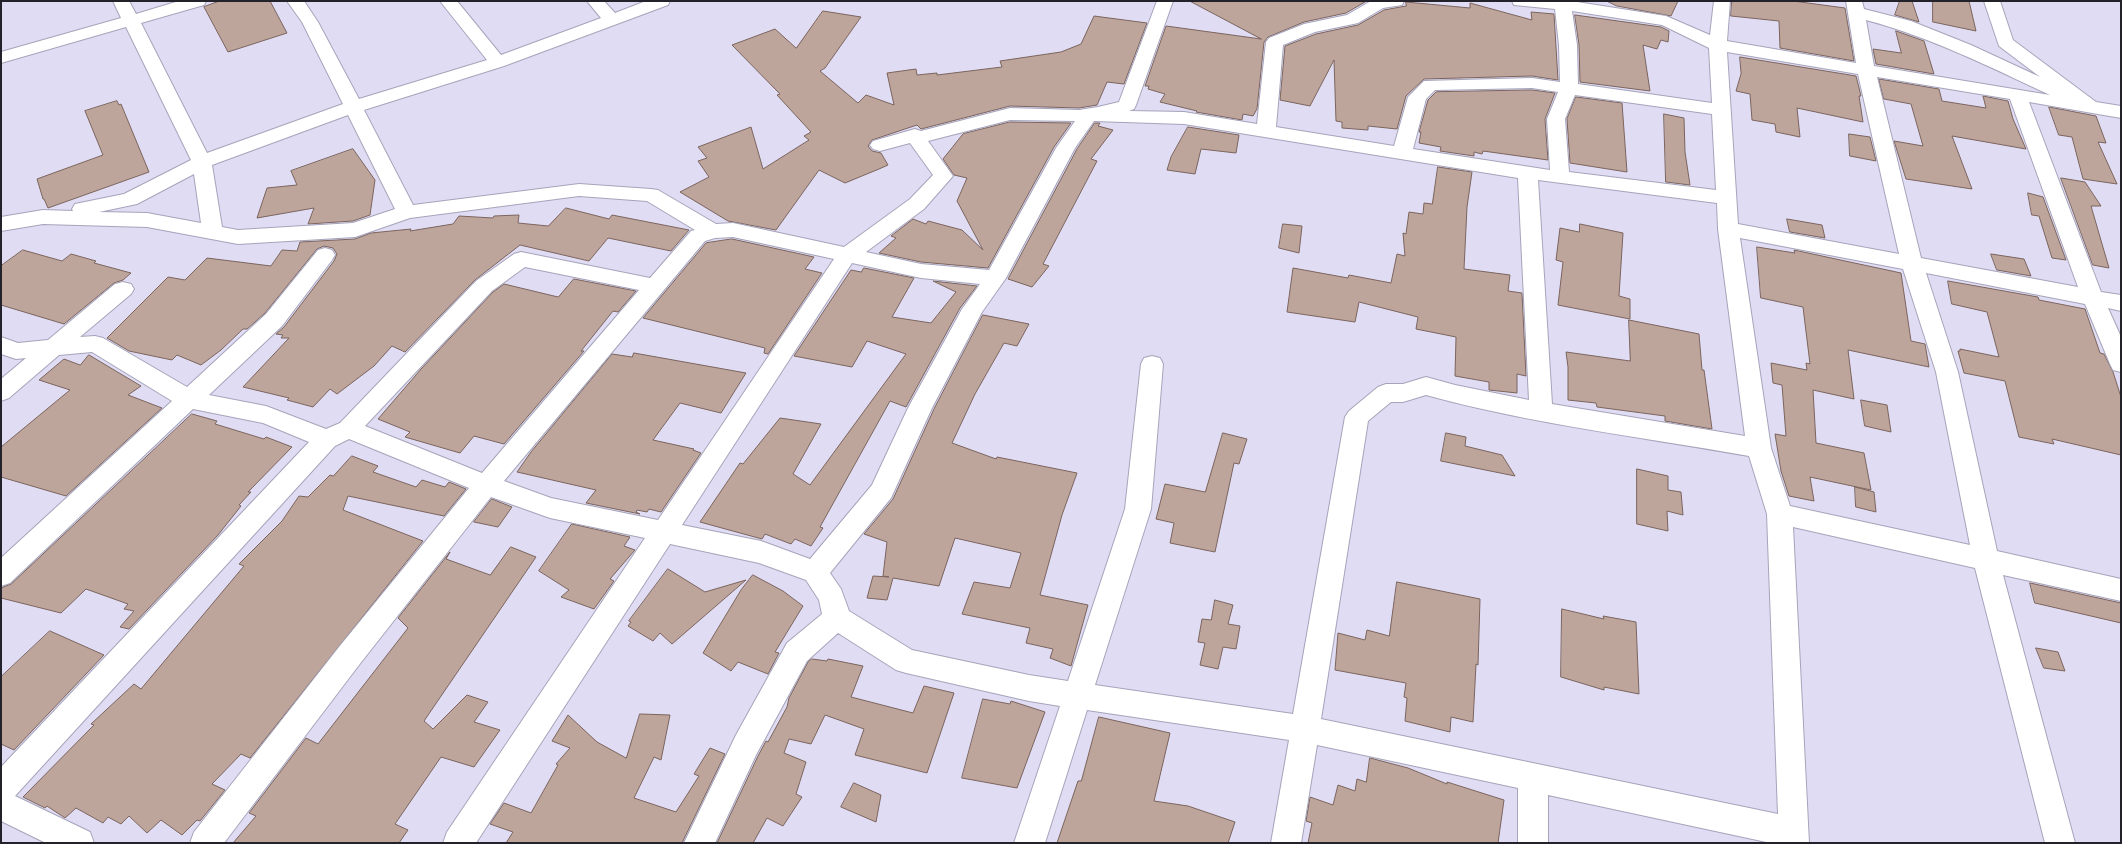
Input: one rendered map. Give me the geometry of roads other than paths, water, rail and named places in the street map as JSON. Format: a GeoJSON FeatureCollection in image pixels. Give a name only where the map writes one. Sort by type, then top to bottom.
{"type":"FeatureCollection","features":[{"type":"Feature","properties":{"kind":"street"},"geometry":{"type":"LineString","coordinates":[[121,1],[202,162],[213,233]]}},
{"type":"Feature","properties":{"kind":"street"},"geometry":{"type":"LineString","coordinates":[[1,58],[198,1]]}},
{"type":"Feature","properties":{"kind":"street"},"geometry":{"type":"LineString","coordinates":[[295,1],[310,22],[408,212]]}},
{"type":"Feature","properties":{"kind":"street"},"geometry":{"type":"LineString","coordinates":[[448,1],[498,62]]}},
{"type":"Feature","properties":{"kind":"street"},"geometry":{"type":"LineString","coordinates":[[595,1],[611,19]]}},
{"type":"Feature","properties":{"kind":"street"},"geometry":{"type":"LineString","coordinates":[[1,224],[130,199],[202,162],[353,107],[498,62],[662,1]]}},
{"type":"Feature","properties":{"kind":"street"},"geometry":{"type":"LineString","coordinates":[[815,572],[882,492],[920,408],[973,309],[995,278],[1066,148],[1089,115],[1112,111],[1127,105],[1165,1]]}},
{"type":"Feature","properties":{"kind":"street"},"geometry":{"type":"LineString","coordinates":[[1266,130],[1275,42],[1310,28],[1352,19],[1378,4],[1396,1]]}},
{"type":"Feature","properties":{"kind":"street"},"geometry":{"type":"LineString","coordinates":[[1520,1],[1666,21],[1718,45],[2121,112]]}},
{"type":"Feature","properties":{"kind":"street"},"geometry":{"type":"LineString","coordinates":[[1,345],[16,351],[95,344],[190,400],[266,415],[338,434],[550,508],[760,552],[815,572],[832,598],[837,618],[906,661],[1029,688],[1304,729],[1533,777],[1793,838],[1780,514],[1760,448],[1728,229],[1718,45],[1722,1]]}},
{"type":"Feature","properties":{"kind":"street"},"geometry":{"type":"LineString","coordinates":[[1992,1],[2005,42],[2092,107]]}},
{"type":"Feature","properties":{"kind":"street"},"geometry":{"type":"LineString","coordinates":[[1560,177],[1556,119],[1569,88],[1568,45],[1563,6]]}},
{"type":"Feature","properties":{"kind":"street"},"geometry":{"type":"LineString","coordinates":[[1854,6],[1914,29],[2092,107]]}},
{"type":"Feature","properties":{"kind":"street"},"geometry":{"type":"LineString","coordinates":[[1854,6],[1866,69],[1912,264],[1948,372],[1986,560],[2060,843]]}},
{"type":"Feature","properties":{"kind":"street"},"geometry":{"type":"LineString","coordinates":[[1402,152],[1417,97],[1430,86],[1532,83],[1721,110]]}},
{"type":"Feature","properties":{"kind":"street"},"geometry":{"type":"LineString","coordinates":[[2017,94],[2093,298],[2121,364]]}},
{"type":"Feature","properties":{"kind":"street"},"geometry":{"type":"LineString","coordinates":[[916,138],[1010,114],[1184,118],[1528,173],[1725,198]]}},
{"type":"Feature","properties":{"kind":"street"},"geometry":{"type":"LineString","coordinates":[[458,843],[847,255],[917,204],[943,176],[933,165],[915,135],[880,145]]}},
{"type":"Feature","properties":{"kind":"street"},"geometry":{"type":"LineString","coordinates":[[1528,173],[1541,411]]}},
{"type":"Feature","properties":{"kind":"street"},"geometry":{"type":"LineString","coordinates":[[44,217],[147,220],[238,237],[355,230],[408,212],[578,190],[651,196],[713,230]]}},
{"type":"Feature","properties":{"kind":"street"},"geometry":{"type":"LineString","coordinates":[[1728,229],[2121,303]]}},
{"type":"Feature","properties":{"kind":"street"},"geometry":{"type":"LineString","coordinates":[[205,843],[355,648],[486,485],[698,236],[713,230],[733,230],[929,272],[995,278]]}},
{"type":"Feature","properties":{"kind":"street"},"geometry":{"type":"LineString","coordinates":[[1,575],[274,320],[325,256]]}},
{"type":"Feature","properties":{"kind":"street"},"geometry":{"type":"LineString","coordinates":[[1,789],[338,434],[484,286],[521,259],[654,286]]}},
{"type":"Feature","properties":{"kind":"street"},"geometry":{"type":"LineString","coordinates":[[1,392],[123,289]]}},
{"type":"Feature","properties":{"kind":"street"},"geometry":{"type":"LineString","coordinates":[[1029,843],[1138,508],[1152,364]]}},
{"type":"Feature","properties":{"kind":"street"},"geometry":{"type":"LineString","coordinates":[[1286,843],[1357,417],[1386,393],[1403,393],[1426,386],[1455,394],[1541,411],[1760,448]]}},
{"type":"Feature","properties":{"kind":"street"},"geometry":{"type":"LineString","coordinates":[[1780,514],[2121,590]]}},
{"type":"Feature","properties":{"kind":"street"},"geometry":{"type":"LineString","coordinates":[[699,843],[746,745],[796,652],[837,618]]}},
{"type":"Feature","properties":{"kind":"street"},"geometry":{"type":"LineString","coordinates":[[1533,777],[1533,843]]}},
{"type":"Feature","properties":{"kind":"street"},"geometry":{"type":"LineString","coordinates":[[1,805],[79,843]]}}]}
